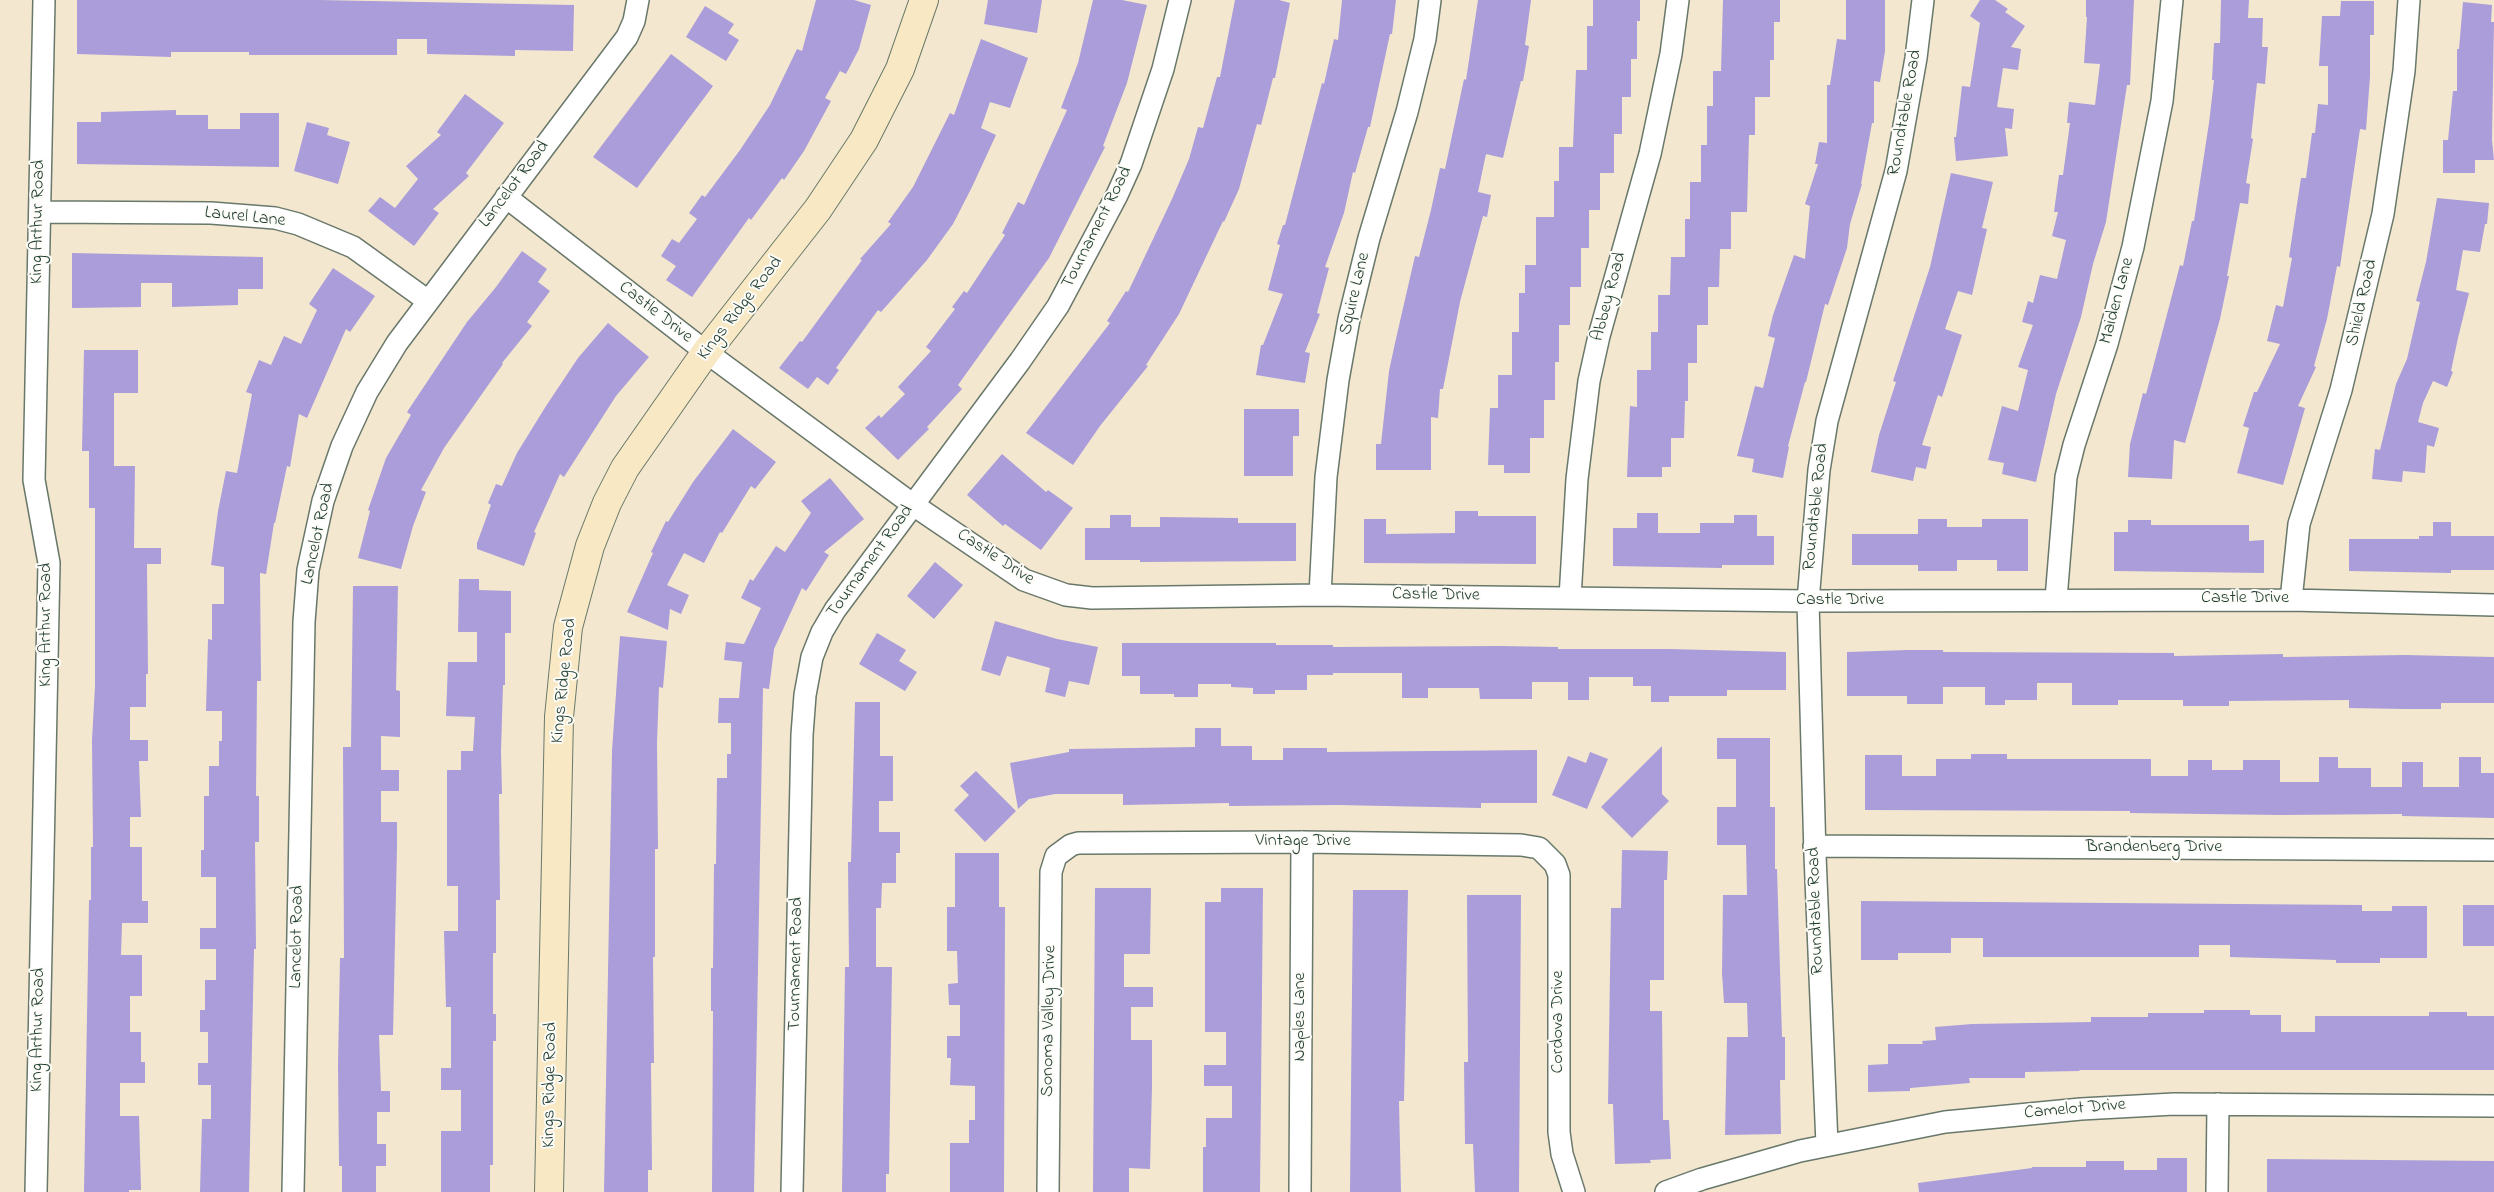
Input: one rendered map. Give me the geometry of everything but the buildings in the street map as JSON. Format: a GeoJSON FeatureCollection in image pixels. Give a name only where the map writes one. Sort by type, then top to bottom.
{"type":"FeatureCollection","features":[{"type":"Feature","properties":{"kind":"street","name":"King Arthur Road"},"geometry":{"type":"LineString","coordinates":[[36,1192],[49,564],[34,480],[44,0]]}},
{"type":"Feature","properties":{"kind":"street","name":"Lancelot Road"},"geometry":{"type":"LineString","coordinates":[[293,1192],[304,642],[308,570],[323,501],[342,446],[367,392],[397,343],[626,37],[634,21],[638,0]]}},
{"type":"Feature","properties":{"kind":"street","name":"Kings Ridge Road"},"geometry":{"type":"LineString","coordinates":[[549,1192],[559,716],[568,627],[590,546],[607,503],[625,468],[706,352],[818,209],[864,140],[900,69],[924,0]]}},
{"type":"Feature","properties":{"kind":"street","name":"Tournament Road"},"geometry":{"type":"LineString","coordinates":[[792,1192],[805,695],[812,657],[830,617],[1020,361],[1058,306],[1117,195],[1146,124],[1163,69],[1180,0]]}},
{"type":"Feature","properties":{"kind":"street","name":"Squire Lane"},"geometry":{"type":"LineString","coordinates":[[1320,595],[1326,477],[1343,354],[1369,238],[1407,112],[1425,39],[1430,0]]}},
{"type":"Feature","properties":{"kind":"street","name":"Abbey Road"},"geometry":{"type":"LineString","coordinates":[[1570,598],[1576,479],[1589,381],[1599,336],[1650,154],[1671,54],[1678,0]]}},
{"type":"Feature","properties":{"kind":"street","name":"Roundtable Road"},"geometry":{"type":"LineString","coordinates":[[1827,1145],[1814,846],[1808,601],[1819,470],[1828,422],[1896,171],[1916,58],[1922,0]]}},
{"type":"Feature","properties":{"kind":"street","name":"Maiden Lane"},"geometry":{"type":"LineString","coordinates":[[2056,599],[2066,477],[2074,445],[2107,344],[2133,247],[2162,101],[2172,0]]}},
{"type":"Feature","properties":{"kind":"street","name":"Shield Road"},"geometry":{"type":"LineString","coordinates":[[2291,600],[2299,524],[2341,390],[2383,214],[2404,72],[2409,0]]}},
{"type":"Feature","properties":{"kind":"street","name":"Castle Drive"},"geometry":{"type":"LineString","coordinates":[[506,197],[706,352],[912,504],[1024,580],[1066,595],[1092,598],[1320,595],[1808,601],[2291,600],[2494,605]]}},
{"type":"Feature","properties":{"kind":"street","name":"Laurel Lane"},"geometry":{"type":"LineString","coordinates":[[40,212],[211,213],[256,216],[290,222],[353,247],[428,301]]}},
{"type":"Feature","properties":{"kind":"street","name":"Vintage Drive"},"geometry":{"type":"LineString","coordinates":[[1061,853],[1071,844],[1078,843],[1302,842],[1521,844],[1539,848],[1546,853]]}},
{"type":"Feature","properties":{"kind":"street","name":"Naples Lane"},"geometry":{"type":"LineString","coordinates":[[1300,1192],[1302,842]]}},
{"type":"Feature","properties":{"kind":"street","name":"Brandenberg Drive"},"geometry":{"type":"LineString","coordinates":[[1814,846],[2494,850]]}},
{"type":"Feature","properties":{"kind":"street","name":"Sonoma Valley Drive"},"geometry":{"type":"LineString","coordinates":[[1048,1192],[1051,872],[1056,856],[1061,853]]}},
{"type":"Feature","properties":{"kind":"street","name":"Cordova Drive"},"geometry":{"type":"LineString","coordinates":[[1546,853],[1556,864],[1559,875],[1559,1132],[1562,1154],[1574,1192]]}},
{"type":"Feature","properties":{"kind":"street","name":"Camelot Drive"},"geometry":{"type":"LineString","coordinates":[[1666,1192],[1711,1176],[1827,1145],[1945,1122],[2081,1109],[2218,1104],[2494,1106]]}},
{"type":"Feature","properties":{"kind":"street"},"geometry":{"type":"LineString","coordinates":[[2217,1192],[2218,1104]]}}]}
